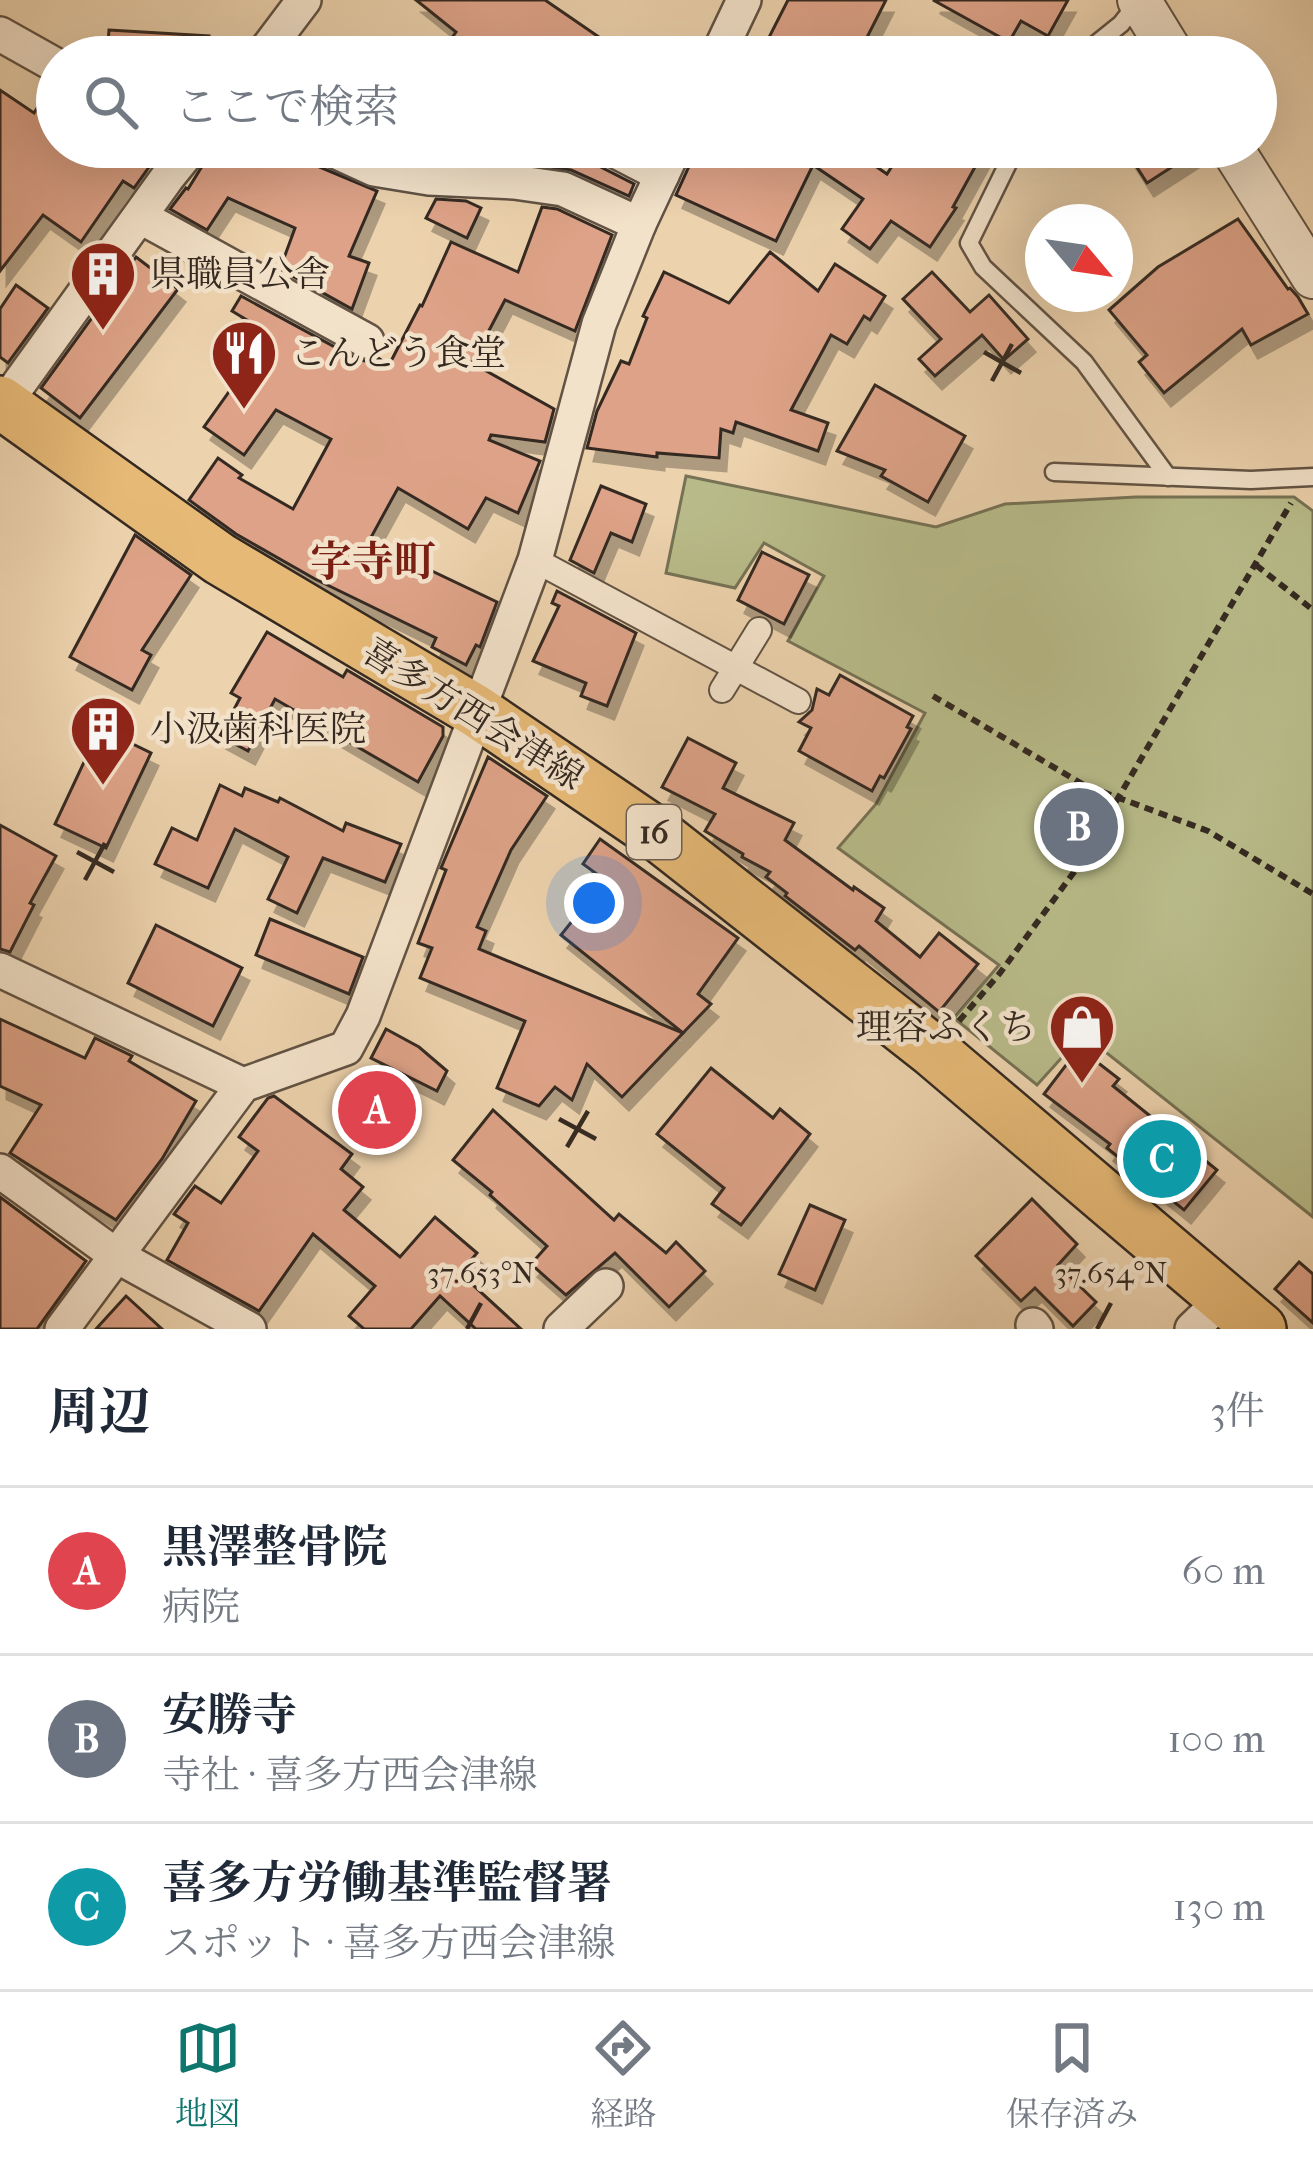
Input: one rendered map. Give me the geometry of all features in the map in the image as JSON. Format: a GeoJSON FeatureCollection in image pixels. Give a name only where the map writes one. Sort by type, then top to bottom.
{"type":"FeatureCollection","features":[{"type":"Feature","properties":{"kind":"main road","name":"喜多方西会津線"},"geometry":{"type":"LineString","coordinates":[[1,406],[220,559],[476,711],[657,834],[933,1051],[1226,1318]]}},
{"type":"Feature","properties":{"kind":"street"},"geometry":{"type":"LineString","coordinates":[[277,36],[304,0]]}},
{"type":"Feature","properties":{"kind":"street"},"geometry":{"type":"LineString","coordinates":[[728,36],[744,0]]}},
{"type":"Feature","properties":{"kind":"street"},"geometry":{"type":"LineString","coordinates":[[1139,0],[1161,36]]}},
{"type":"Feature","properties":{"kind":"street"},"geometry":{"type":"LineString","coordinates":[[0,34],[36,54]]}},
{"type":"Feature","properties":{"kind":"street"},"geometry":{"type":"LineString","coordinates":[[1,406],[175,168]]}},
{"type":"Feature","properties":{"kind":"street"},"geometry":{"type":"LineString","coordinates":[[372,168],[429,178],[563,189],[640,224]]}},
{"type":"Feature","properties":{"kind":"street"},"geometry":{"type":"LineString","coordinates":[[62,1329],[243,1085],[346,1048],[363,1016],[535,560],[599,324],[665,168]]}},
{"type":"Feature","properties":{"kind":"street"},"geometry":{"type":"LineString","coordinates":[[1244,168],[1313,277]]}},
{"type":"Feature","properties":{"kind":"street"},"geometry":{"type":"LineString","coordinates":[[141,217],[367,341]]}},
{"type":"Feature","properties":{"kind":"street"},"geometry":{"type":"LineString","coordinates":[[535,560],[798,700]]}},
{"type":"Feature","properties":{"kind":"street"},"geometry":{"type":"LineString","coordinates":[[722,690],[759,630]]}},
{"type":"Feature","properties":{"kind":"street"},"geometry":{"type":"LineString","coordinates":[[0,970],[243,1085]]}},
{"type":"Feature","properties":{"kind":"street"},"geometry":{"type":"LineString","coordinates":[[0,1172],[117,1256],[249,1329]]}},
{"type":"Feature","properties":{"kind":"street"},"geometry":{"type":"LineString","coordinates":[[561,1329],[606,1286]]}},
{"type":"Feature","properties":{"kind":"lane"},"geometry":{"type":"LineString","coordinates":[[1105,36],[1139,0]]}},
{"type":"Feature","properties":{"kind":"lane"},"geometry":{"type":"LineString","coordinates":[[1006,168],[969,244],[982,267],[1084,362],[1168,477]]}},
{"type":"Feature","properties":{"kind":"lane"},"geometry":{"type":"LineString","coordinates":[[1054,472],[1251,480],[1307,477]]}},
{"type":"Feature","properties":{"kind":"path"},"geometry":{"type":"LineString","coordinates":[[933,1051],[1000,973],[1077,868],[1307,477]]}},
{"type":"Feature","properties":{"kind":"path"},"geometry":{"type":"LineString","coordinates":[[1256,565],[1313,610]]}},
{"type":"Feature","properties":{"kind":"path"},"geometry":{"type":"LineString","coordinates":[[933,696],[1084,785],[1208,831],[1313,894]]}},
{"type":"Feature","properties":{"kind":"green space"},"geometry":{"type":"Polygon","coordinates":[[[686,476],[936,527],[1005,504],[1136,497],[1294,497],[1313,511],[1313,1217],[1083,1034],[1037,1085],[954,1018],[999,965],[838,848],[876,804],[925,713],[788,641],[824,576],[764,543],[735,588],[666,573],[686,476]]]}},
{"type":"Feature","properties":{"kind":"building"},"geometry":{"type":"Polygon","coordinates":[[[416,0],[545,0],[597,36],[453,36],[456,32],[416,0]]]}},
{"type":"Feature","properties":{"kind":"building"},"geometry":{"type":"Polygon","coordinates":[[[788,0],[886,0],[868,36],[770,36],[788,0]]]}},
{"type":"Feature","properties":{"kind":"building"},"geometry":{"type":"Polygon","coordinates":[[[933,0],[1068,0],[1048,36],[1021,21],[1012,36],[998,36],[933,0]]]}},
{"type":"Feature","properties":{"kind":"building"},"geometry":{"type":"Polygon","coordinates":[[[109,30],[209,36],[109,36],[109,30]]]}},
{"type":"Feature","properties":{"kind":"building"},"geometry":{"type":"Polygon","coordinates":[[[0,90],[34,113],[36,110],[36,168],[148,168],[134,188],[123,181],[81,242],[43,215],[0,271],[0,90]]]}},
{"type":"Feature","properties":{"kind":"building"},"geometry":{"type":"Polygon","coordinates":[[[201,168],[322,168],[377,191],[349,256],[369,263],[352,309],[280,269],[295,228],[228,198],[207,230],[170,209],[201,168]]]}},
{"type":"Feature","properties":{"kind":"building"},"geometry":{"type":"Polygon","coordinates":[[[556,168],[603,168],[634,184],[629,196],[556,168]]]}},
{"type":"Feature","properties":{"kind":"building"},"geometry":{"type":"Polygon","coordinates":[[[688,168],[812,168],[776,241],[676,195],[688,168]]]}},
{"type":"Feature","properties":{"kind":"building"},"geometry":{"type":"Polygon","coordinates":[[[817,168],[878,168],[887,174],[891,168],[974,168],[930,247],[891,221],[870,249],[842,229],[863,199],[817,168]]]}},
{"type":"Feature","properties":{"kind":"building"},"geometry":{"type":"Polygon","coordinates":[[[1137,168],[1170,168],[1147,183],[1137,168]]]}},
{"type":"Feature","properties":{"kind":"building"},"geometry":{"type":"Polygon","coordinates":[[[436,199],[466,201],[481,208],[467,238],[426,218],[436,199]]]}},
{"type":"Feature","properties":{"kind":"building"},"geometry":{"type":"Polygon","coordinates":[[[542,207],[557,209],[612,235],[575,331],[505,300],[472,363],[554,409],[545,442],[491,435],[489,440],[540,461],[518,513],[486,498],[468,529],[398,488],[369,541],[497,602],[480,647],[476,645],[466,665],[432,647],[436,638],[315,579],[236,534],[189,500],[218,458],[242,475],[239,478],[293,509],[331,439],[276,410],[244,455],[204,427],[270,334],[232,311],[241,296],[357,359],[378,358],[389,365],[451,242],[518,272],[542,207]]]}},
{"type":"Feature","properties":{"kind":"building"},"geometry":{"type":"Polygon","coordinates":[[[1238,219],[1308,314],[1251,345],[1242,329],[1164,393],[1139,362],[1147,355],[1111,312],[1133,312],[1133,289],[1158,267],[1238,219]]]}},
{"type":"Feature","properties":{"kind":"building"},"geometry":{"type":"Polygon","coordinates":[[[770,252],[818,291],[835,264],[885,296],[870,320],[864,316],[847,344],[831,335],[791,410],[828,423],[818,451],[736,422],[733,433],[721,429],[719,458],[657,453],[657,457],[587,448],[597,411],[621,361],[629,364],[647,318],[643,316],[664,272],[729,303],[770,252]]]}},
{"type":"Feature","properties":{"kind":"building","name":"県職員公舎"},"geometry":{"type":"Polygon","coordinates":[[[136,257],[178,289],[80,418],[41,388],[136,257]]]}},
{"type":"Feature","properties":{"kind":"building"},"geometry":{"type":"Polygon","coordinates":[[[932,272],[970,312],[989,295],[1028,339],[1004,360],[982,335],[935,376],[919,359],[941,339],[903,299],[932,272]]]}},
{"type":"Feature","properties":{"kind":"building"},"geometry":{"type":"Polygon","coordinates":[[[16,285],[48,308],[8,363],[0,357],[0,309],[16,285]]]}},
{"type":"Feature","properties":{"kind":"building"},"geometry":{"type":"Polygon","coordinates":[[[875,385],[965,436],[928,502],[881,476],[885,470],[837,451],[875,385]]]}},
{"type":"Feature","properties":{"kind":"building"},"geometry":{"type":"Polygon","coordinates":[[[601,486],[646,504],[632,542],[611,533],[594,573],[570,560],[601,486]]]}},
{"type":"Feature","properties":{"kind":"building"},"geometry":{"type":"Polygon","coordinates":[[[135,535],[191,575],[142,650],[151,655],[132,690],[70,657],[135,535]]]}},
{"type":"Feature","properties":{"kind":"building"},"geometry":{"type":"Polygon","coordinates":[[[762,552],[809,575],[784,624],[738,600],[762,552]]]}},
{"type":"Feature","properties":{"kind":"building"},"geometry":{"type":"Polygon","coordinates":[[[557,591],[636,633],[607,706],[581,696],[586,683],[533,661],[559,606],[552,603],[557,591]]]}},
{"type":"Feature","properties":{"kind":"building"},"geometry":{"type":"Polygon","coordinates":[[[267,632],[343,677],[347,670],[443,727],[443,736],[418,782],[275,699],[248,751],[220,736],[240,698],[231,693],[267,632]]]}},
{"type":"Feature","properties":{"kind":"building"},"geometry":{"type":"Polygon","coordinates":[[[840,675],[913,716],[907,727],[911,729],[872,791],[799,751],[811,728],[799,722],[812,710],[817,689],[829,695],[840,675]]]}},
{"type":"Feature","properties":{"kind":"building","name":"小汲歯科医院"},"geometry":{"type":"Polygon","coordinates":[[[100,728],[151,753],[106,848],[55,824],[100,728]]]}},
{"type":"Feature","properties":{"kind":"building"},"geometry":{"type":"Polygon","coordinates":[[[688,738],[736,763],[723,788],[794,823],[785,840],[884,908],[876,921],[920,957],[939,933],[978,964],[939,1012],[859,946],[855,950],[785,896],[766,877],[770,872],[705,831],[715,814],[662,787],[688,738]]]}},
{"type":"Feature","properties":{"kind":"building"},"geometry":{"type":"Polygon","coordinates":[[[488,757],[547,796],[511,850],[477,927],[486,931],[479,949],[683,1033],[622,1097],[587,1064],[572,1100],[555,1087],[539,1106],[497,1088],[525,1021],[420,978],[432,948],[418,943],[446,870],[441,868],[488,757]]]}},
{"type":"Feature","properties":{"kind":"building"},"geometry":{"type":"Polygon","coordinates":[[[220,785],[242,796],[245,788],[278,802],[280,798],[343,831],[346,823],[401,844],[385,882],[323,858],[297,913],[268,899],[288,857],[235,829],[208,888],[155,864],[172,828],[197,840],[220,785]]]}},
{"type":"Feature","properties":{"kind":"building"},"geometry":{"type":"Polygon","coordinates":[[[0,825],[56,856],[10,952],[0,949],[0,825]]]}},
{"type":"Feature","properties":{"kind":"building"},"geometry":{"type":"Polygon","coordinates":[[[600,839],[738,938],[698,994],[711,1004],[683,1033],[561,935],[605,880],[583,864],[600,839]]]}},
{"type":"Feature","properties":{"kind":"building"},"geometry":{"type":"Polygon","coordinates":[[[270,919],[363,957],[349,994],[256,955],[270,919]]]}},
{"type":"Feature","properties":{"kind":"building"},"geometry":{"type":"Polygon","coordinates":[[[156,925],[242,968],[213,1026],[128,983],[156,925]]]}},
{"type":"Feature","properties":{"kind":"building"},"geometry":{"type":"Polygon","coordinates":[[[0,1019],[85,1058],[95,1038],[132,1056],[129,1061],[196,1101],[162,1159],[116,1220],[10,1153],[41,1105],[0,1086],[0,1019]]]}},
{"type":"Feature","properties":{"kind":"building"},"geometry":{"type":"Polygon","coordinates":[[[386,1029],[419,1047],[447,1071],[437,1091],[371,1058],[386,1029]]]}},
{"type":"Feature","properties":{"kind":"building"},"geometry":{"type":"Polygon","coordinates":[[[1079,1048],[1119,1079],[1113,1086],[1217,1170],[1184,1210],[1107,1148],[1110,1144],[1044,1094],[1079,1048]]]}},
{"type":"Feature","properties":{"kind":"building"},"geometry":{"type":"Polygon","coordinates":[[[711,1068],[773,1118],[780,1109],[810,1134],[741,1225],[712,1204],[724,1188],[657,1134],[711,1068]]]}},
{"type":"Feature","properties":{"kind":"building"},"geometry":{"type":"Polygon","coordinates":[[[274,1096],[352,1154],[341,1169],[363,1187],[344,1210],[400,1257],[435,1217],[477,1253],[460,1273],[521,1329],[476,1329],[440,1296],[411,1329],[364,1329],[349,1316],[375,1286],[313,1234],[259,1311],[167,1260],[188,1223],[174,1214],[195,1186],[221,1203],[258,1151],[239,1137],[274,1096]]]}},
{"type":"Feature","properties":{"kind":"building"},"geometry":{"type":"Polygon","coordinates":[[[493,1110],[614,1220],[619,1214],[666,1253],[676,1242],[705,1271],[669,1307],[615,1253],[566,1295],[531,1264],[547,1246],[453,1160],[493,1110]]]}},
{"type":"Feature","properties":{"kind":"building"},"geometry":{"type":"Polygon","coordinates":[[[0,1197],[86,1261],[37,1329],[0,1329],[0,1197]]]}},
{"type":"Feature","properties":{"kind":"building"},"geometry":{"type":"Polygon","coordinates":[[[1032,1199],[1077,1244],[1058,1265],[1096,1302],[1073,1326],[1035,1288],[1021,1301],[976,1256],[1032,1199]]]}},
{"type":"Feature","properties":{"kind":"building"},"geometry":{"type":"Polygon","coordinates":[[[810,1205],[845,1220],[815,1290],[779,1274],[810,1205]]]}},
{"type":"Feature","properties":{"kind":"building"},"geometry":{"type":"Polygon","coordinates":[[[1299,1262],[1313,1274],[1313,1323],[1275,1289],[1299,1262]]]}},
{"type":"Feature","properties":{"kind":"building"},"geometry":{"type":"Polygon","coordinates":[[[126,1296],[162,1329],[96,1329],[126,1296]]]}},
{"type":"Feature","properties":{"kind":"place","name":"県職員公舎"},"geometry":{"type":"Point","coordinates":[103,333]}},
{"type":"Feature","properties":{"kind":"place","name":"こんどう食堂"},"geometry":{"type":"Point","coordinates":[244,412]}},
{"type":"Feature","properties":{"kind":"place","name":"小汲歯科医院"},"geometry":{"type":"Point","coordinates":[103,788]}},
{"type":"Feature","properties":{"kind":"place","name":"安勝寺"},"geometry":{"type":"Point","coordinates":[1079,827]}},
{"type":"Feature","properties":{"kind":"place","name":"理容ふくち"},"geometry":{"type":"Point","coordinates":[1082,1086]}},
{"type":"Feature","properties":{"kind":"place","name":"黒澤整骨院"},"geometry":{"type":"Point","coordinates":[377,1110]}},
{"type":"Feature","properties":{"kind":"place","name":"喜多方労働基準監督署"},"geometry":{"type":"Point","coordinates":[1162,1159]}},
{"type":"Feature","properties":{"kind":"district","name":"字寺町"},"geometry":{"type":"Point","coordinates":[373,562]}}]}
